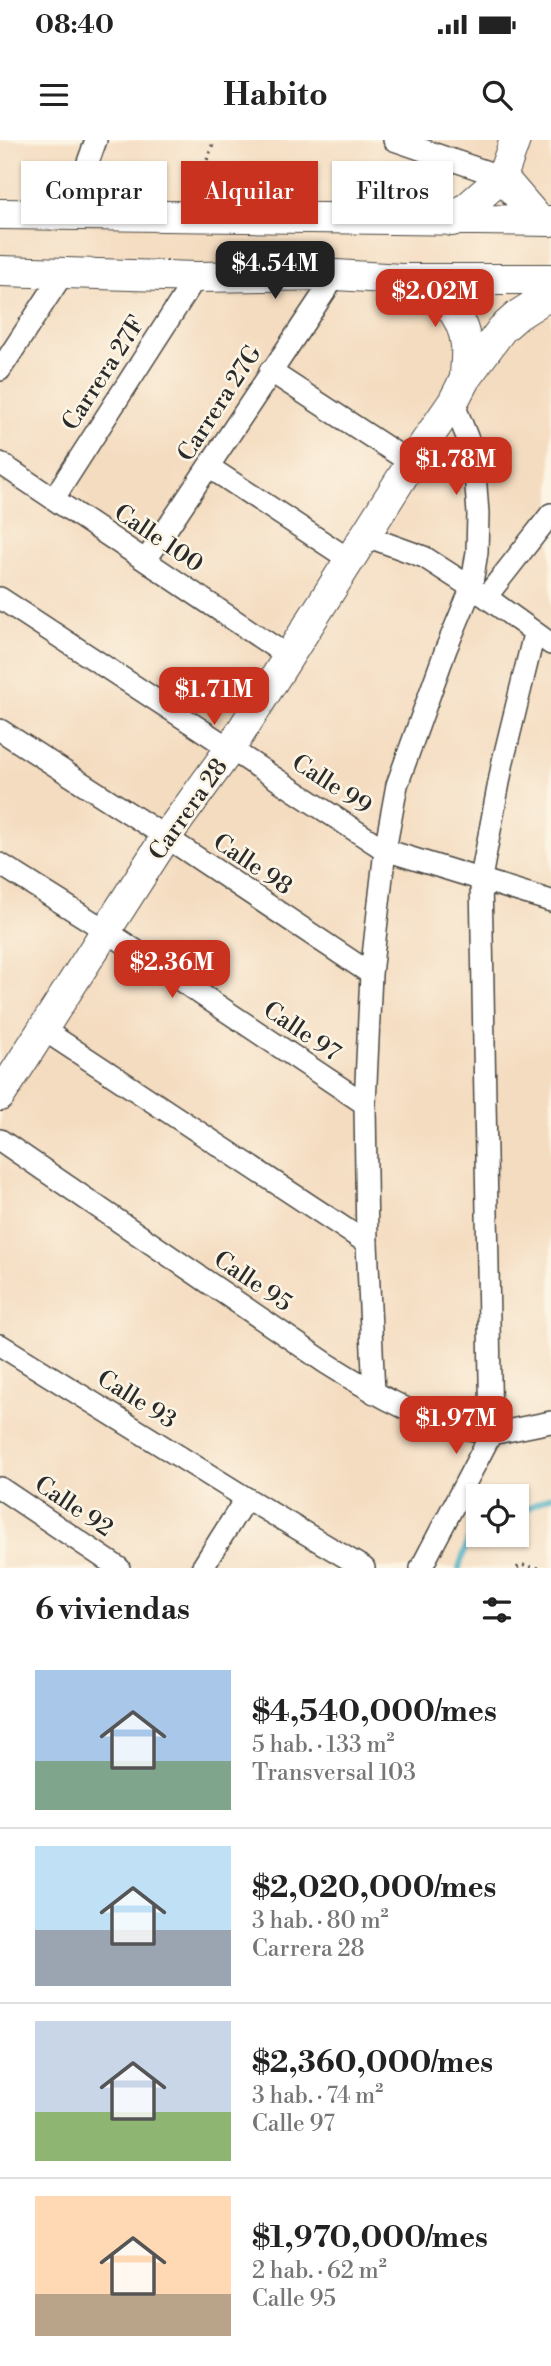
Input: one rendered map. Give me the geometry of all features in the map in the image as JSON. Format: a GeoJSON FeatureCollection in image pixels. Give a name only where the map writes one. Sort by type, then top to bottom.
{"type":"FeatureCollection","features":[{"type":"Feature","properties":{"kind":"street"},"geometry":{"type":"LineString","coordinates":[[88,161],[96,140]]}},
{"type":"Feature","properties":{"kind":"street"},"geometry":{"type":"LineString","coordinates":[[394,140],[502,177],[545,221]]}},
{"type":"Feature","properties":{"kind":"street"},"geometry":{"type":"LineString","coordinates":[[453,220],[502,177],[515,140]]}},
{"type":"Feature","properties":{"kind":"street"},"geometry":{"type":"LineString","coordinates":[[0,214],[21,214]]}},
{"type":"Feature","properties":{"kind":"street"},"geometry":{"type":"LineString","coordinates":[[453,221],[545,221]]}},
{"type":"Feature","properties":{"kind":"street"},"geometry":{"type":"LineString","coordinates":[[0,271],[196,276],[336,275],[401,279],[551,279]]}},
{"type":"Feature","properties":{"kind":"street"},"geometry":{"type":"LineString","coordinates":[[0,370],[64,272]]}},
{"type":"Feature","properties":{"kind":"street","name":"Carrera 27G"},"geometry":{"type":"LineString","coordinates":[[146,560],[336,275]]}},
{"type":"Feature","properties":{"kind":"street","name":"Carrera 27F"},"geometry":{"type":"LineString","coordinates":[[54,498],[196,276]]}},
{"type":"Feature","properties":{"kind":"street"},"geometry":{"type":"LineString","coordinates":[[401,279],[418,283],[446,300],[463,329],[466,345],[459,390],[475,473],[478,593]]}},
{"type":"Feature","properties":{"kind":"street","name":"Carrera 28"},"geometry":{"type":"LineString","coordinates":[[0,1096],[44,1030],[104,930],[230,748],[459,390],[502,329],[517,315],[551,293]]}},
{"type":"Feature","properties":{"kind":"street"},"geometry":{"type":"LineString","coordinates":[[270,371],[411,463]]}},
{"type":"Feature","properties":{"kind":"street","name":"Calle 100"},"geometry":{"type":"LineString","coordinates":[[0,463],[289,657]]}},
{"type":"Feature","properties":{"kind":"street"},"geometry":{"type":"LineString","coordinates":[[209,467],[358,548],[424,557],[543,639],[503,761],[481,878],[491,1434],[421,1568]]}},
{"type":"Feature","properties":{"kind":"street"},"geometry":{"type":"LineString","coordinates":[[374,1392],[367,1243],[365,1104],[371,974],[385,850],[397,785],[446,649],[478,593],[551,514]]}},
{"type":"Feature","properties":{"kind":"street","name":"Calle 99"},"geometry":{"type":"LineString","coordinates":[[0,598],[385,850],[551,901]]}},
{"type":"Feature","properties":{"kind":"street","name":"Calle 98"},"geometry":{"type":"LineString","coordinates":[[0,730],[371,974]]}},
{"type":"Feature","properties":{"kind":"street","name":"Calle 97"},"geometry":{"type":"LineString","coordinates":[[0,864],[365,1104]]}},
{"type":"Feature","properties":{"kind":"street"},"geometry":{"type":"LineString","coordinates":[[44,1030],[367,1243]]}},
{"type":"Feature","properties":{"kind":"street","name":"Calle 95"},"geometry":{"type":"LineString","coordinates":[[0,1140],[326,1363],[374,1392],[408,1410],[446,1424],[491,1434]]}},
{"type":"Feature","properties":{"kind":"street","name":"Calle 93"},"geometry":{"type":"LineString","coordinates":[[0,1345],[364,1568]]}},
{"type":"Feature","properties":{"kind":"street"},"geometry":{"type":"LineString","coordinates":[[491,1434],[551,1422]]}},
{"type":"Feature","properties":{"kind":"street","name":"Calle 92"},"geometry":{"type":"LineString","coordinates":[[0,1488],[119,1568]]}},
{"type":"Feature","properties":{"kind":"street"},"geometry":{"type":"LineString","coordinates":[[202,1568],[246,1498]]}},
{"type":"Feature","properties":{"kind":"street"},"geometry":{"type":"LineString","coordinates":[[433,1568],[447,1519]]}},
{"type":"Feature","properties":{"kind":"path"},"geometry":{"type":"LineString","coordinates":[[207,161],[214,140]]}},
{"type":"Feature","properties":{"kind":"path"},"geometry":{"type":"LineString","coordinates":[[517,1568],[521,1565],[539,1568]]}},
{"type":"Feature","properties":{"kind":"waterway"},"geometry":{"type":"LineString","coordinates":[[529,1507],[551,1496]]}},
{"type":"Feature","properties":{"kind":"waterway"},"geometry":{"type":"LineString","coordinates":[[459,1568],[466,1546]]}}]}
